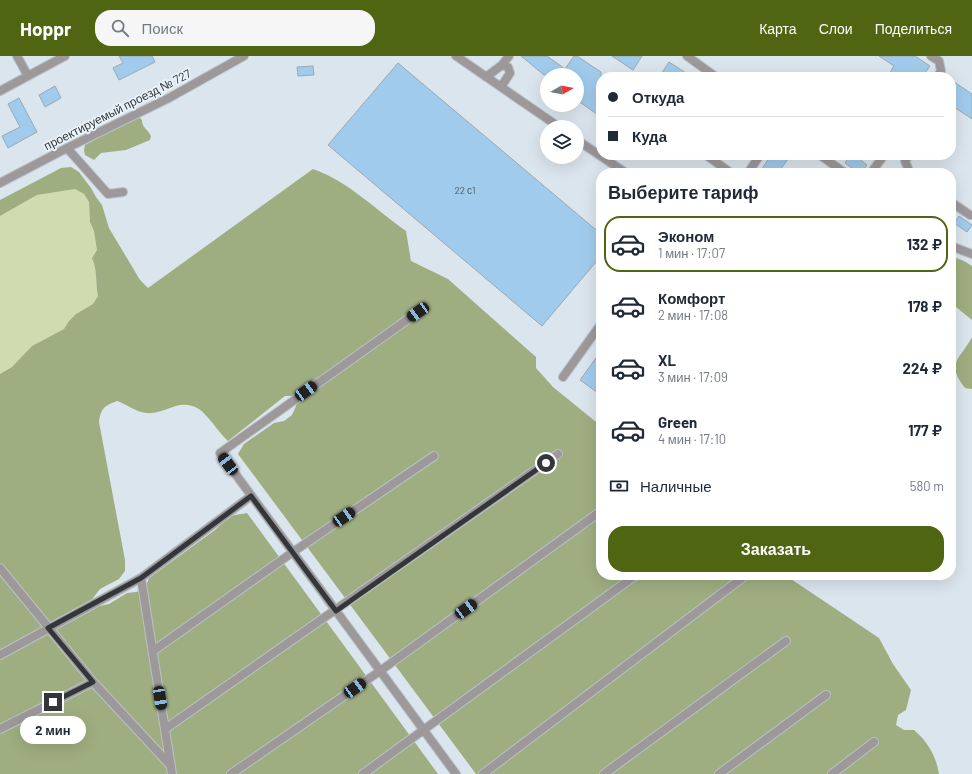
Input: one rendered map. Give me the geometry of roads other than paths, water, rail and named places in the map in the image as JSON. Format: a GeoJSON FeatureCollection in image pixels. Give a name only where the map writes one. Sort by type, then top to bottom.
{"type":"FeatureCollection","features":[{"type":"Feature","properties":{"kind":"street"},"geometry":{"type":"LineString","coordinates":[[17,56],[28,76]]}},
{"type":"Feature","properties":{"kind":"street"},"geometry":{"type":"LineString","coordinates":[[0,92],[65,56]]}},
{"type":"Feature","properties":{"kind":"street","name":"проектируемый проезд № 727"},"geometry":{"type":"LineString","coordinates":[[0,183],[169,98],[244,56]]}},
{"type":"Feature","properties":{"kind":"street"},"geometry":{"type":"LineString","coordinates":[[456,56],[549,120]]}},
{"type":"Feature","properties":{"kind":"street"},"geometry":{"type":"LineString","coordinates":[[486,77],[502,65],[509,56]]}},
{"type":"Feature","properties":{"kind":"street"},"geometry":{"type":"LineString","coordinates":[[687,56],[709,72]]}},
{"type":"Feature","properties":{"kind":"street"},"geometry":{"type":"LineString","coordinates":[[931,56],[939,61],[940,72]]}},
{"type":"Feature","properties":{"kind":"street"},"geometry":{"type":"LineString","coordinates":[[501,87],[510,73],[508,67],[502,65]]}},
{"type":"Feature","properties":{"kind":"street"},"geometry":{"type":"LineString","coordinates":[[584,145],[596,153]]}},
{"type":"Feature","properties":{"kind":"street"},"geometry":{"type":"LineString","coordinates":[[67,148],[108,194],[123,192]]}},
{"type":"Feature","properties":{"kind":"street"},"geometry":{"type":"LineString","coordinates":[[607,160],[619,168]]}},
{"type":"Feature","properties":{"kind":"street"},"geometry":{"type":"LineString","coordinates":[[713,160],[724,168]]}},
{"type":"Feature","properties":{"kind":"street"},"geometry":{"type":"LineString","coordinates":[[827,160],[838,168]]}},
{"type":"Feature","properties":{"kind":"street"},"geometry":{"type":"LineString","coordinates":[[956,205],[970,215]]}},
{"type":"Feature","properties":{"kind":"street"},"geometry":{"type":"LineString","coordinates":[[956,248],[972,254]]}},
{"type":"Feature","properties":{"kind":"street"},"geometry":{"type":"LineString","coordinates":[[418,312],[220,453],[456,774]]}},
{"type":"Feature","properties":{"kind":"street"},"geometry":{"type":"LineString","coordinates":[[563,377],[596,331]]}},
{"type":"Feature","properties":{"kind":"street"},"geometry":{"type":"LineString","coordinates":[[165,729],[336,611],[558,454]]}},
{"type":"Feature","properties":{"kind":"street"},"geometry":{"type":"LineString","coordinates":[[153,651],[293,552],[434,456]]}},
{"type":"Feature","properties":{"kind":"street"},"geometry":{"type":"LineString","coordinates":[[0,655],[141,578],[251,496]]}},
{"type":"Feature","properties":{"kind":"street"},"geometry":{"type":"LineString","coordinates":[[231,774],[380,671],[596,515]]}},
{"type":"Feature","properties":{"kind":"street"},"geometry":{"type":"LineString","coordinates":[[0,568],[93,682],[171,770]]}},
{"type":"Feature","properties":{"kind":"street"},"geometry":{"type":"LineString","coordinates":[[141,578],[171,770]]}},
{"type":"Feature","properties":{"kind":"street"},"geometry":{"type":"LineString","coordinates":[[363,774],[629,580]]}},
{"type":"Feature","properties":{"kind":"street"},"geometry":{"type":"LineString","coordinates":[[483,774],[739,580]]}},
{"type":"Feature","properties":{"kind":"street"},"geometry":{"type":"LineString","coordinates":[[604,774],[786,641]]}},
{"type":"Feature","properties":{"kind":"street"},"geometry":{"type":"LineString","coordinates":[[0,729],[93,682]]}},
{"type":"Feature","properties":{"kind":"street"},"geometry":{"type":"LineString","coordinates":[[719,774],[826,695]]}},
{"type":"Feature","properties":{"kind":"street"},"geometry":{"type":"LineString","coordinates":[[832,774],[874,742]]}}]}
